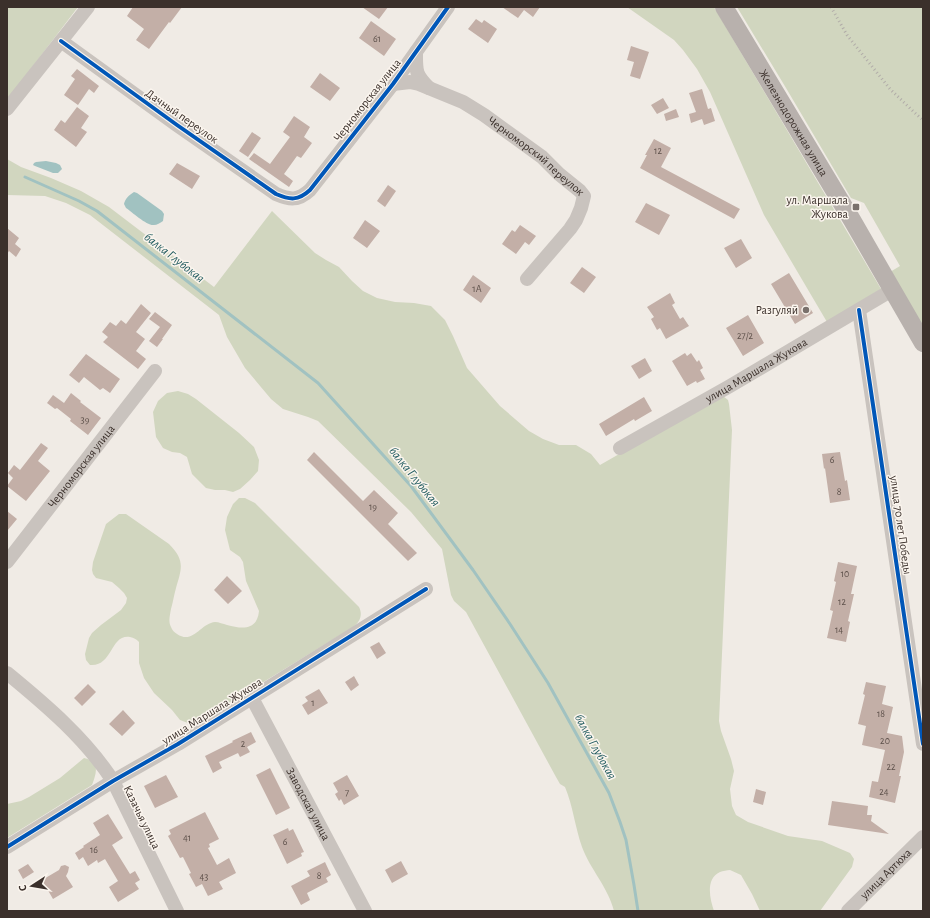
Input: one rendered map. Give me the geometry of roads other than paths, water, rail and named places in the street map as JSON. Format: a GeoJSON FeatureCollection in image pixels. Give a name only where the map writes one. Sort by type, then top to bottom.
{"type":"FeatureCollection","features":[{"type":"Feature","properties":{"kind":"main road","name":"Железнодорожная улица"},"geometry":{"type":"LineString","coordinates":[[724,7],[852,220],[923,343]]}},
{"type":"Feature","properties":{"kind":"street"},"geometry":{"type":"LineString","coordinates":[[7,110],[88,7]]}},
{"type":"Feature","properties":{"kind":"street","name":"Черноморская улица"},"geometry":{"type":"LineString","coordinates":[[296,198],[303,196],[310,190],[393,84],[448,7]]}},
{"type":"Feature","properties":{"kind":"street","name":"Дачный переулок"},"geometry":{"type":"LineString","coordinates":[[61,41],[276,194],[287,198],[296,198]]}},
{"type":"Feature","properties":{"kind":"street"},"geometry":{"type":"LineString","coordinates":[[416,52],[417,72],[429,88]]}},
{"type":"Feature","properties":{"kind":"street","name":"Черноморский переулок"},"geometry":{"type":"LineString","coordinates":[[393,84],[410,82],[419,84],[463,102],[484,115],[542,157],[584,196],[576,220],[570,229],[528,279]]}},
{"type":"Feature","properties":{"kind":"street","name":"улица Маршала Жукова"},"geometry":{"type":"LineString","coordinates":[[620,448],[730,386],[892,290]]}},
{"type":"Feature","properties":{"kind":"street","name":"улица 70 лет Победы"},"geometry":{"type":"LineString","coordinates":[[859,310],[923,744]]}},
{"type":"Feature","properties":{"kind":"street","name":"Черноморская улица"},"geometry":{"type":"LineString","coordinates":[[7,562],[155,371]]}},
{"type":"Feature","properties":{"kind":"street","name":"улица Маршала Жукова"},"geometry":{"type":"LineString","coordinates":[[7,847],[113,781],[178,744],[426,589]]}},
{"type":"Feature","properties":{"kind":"street","name":"Казачья улица"},"geometry":{"type":"LineString","coordinates":[[7,674],[35,696],[84,743],[104,768],[113,781],[177,911]]}},
{"type":"Feature","properties":{"kind":"street","name":"Заводская улица"},"geometry":{"type":"LineString","coordinates":[[252,698],[365,911]]}},
{"type":"Feature","properties":{"kind":"street","name":"улица Артюха"},"geometry":{"type":"LineString","coordinates":[[848,911],[923,837]]}},
{"type":"Feature","properties":{"kind":"water"},"geometry":{"type":"Polygon","coordinates":[[[46,161],[60,165],[62,169],[58,173],[53,173],[33,165],[36,162],[46,161]]]}},
{"type":"Feature","properties":{"kind":"water"},"geometry":{"type":"Polygon","coordinates":[[[134,192],[162,211],[164,214],[163,221],[156,225],[151,225],[126,208],[124,204],[125,200],[134,192]]]}},
{"type":"Feature","properties":{"kind":"waterway","name":"балка Глубокая"},"geometry":{"type":"LineString","coordinates":[[25,177],[79,201],[97,211],[318,383],[411,486],[473,570],[510,624],[548,683],[609,793],[626,840],[638,911]]}},
{"type":"Feature","properties":{"kind":"railway"},"geometry":{"type":"LineString","coordinates":[[831,7],[847,35],[890,89],[923,120]]}},
{"type":"Feature","properties":{"kind":"place","name":"ул. Маршала Жукова"},"geometry":{"type":"Point","coordinates":[856,207]}},
{"type":"Feature","properties":{"kind":"place","name":"Разгуляй"},"geometry":{"type":"Point","coordinates":[806,310]}}]}
